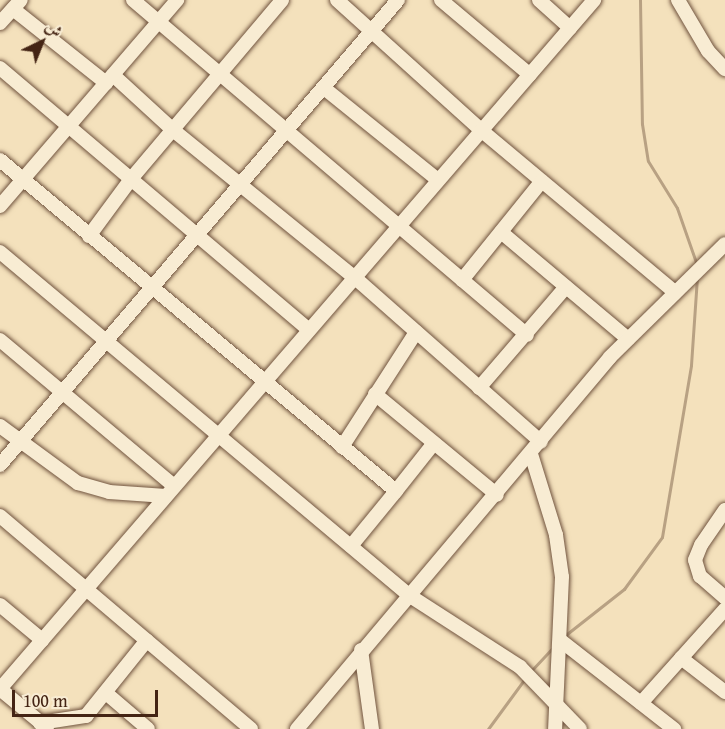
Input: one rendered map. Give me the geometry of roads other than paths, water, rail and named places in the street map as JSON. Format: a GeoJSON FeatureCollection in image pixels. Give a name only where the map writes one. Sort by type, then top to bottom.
{"type":"FeatureCollection","features":[{"type":"Feature","properties":{"kind":"street"},"geometry":{"type":"LineString","coordinates":[[134,0],[527,335]]}},
{"type":"Feature","properties":{"kind":"street"},"geometry":{"type":"LineString","coordinates":[[0,206],[177,0]]}},
{"type":"Feature","properties":{"kind":"street"},"geometry":{"type":"LineString","coordinates":[[89,236],[131,179],[282,0]]}},
{"type":"Feature","properties":{"kind":"street"},"geometry":{"type":"LineString","coordinates":[[336,0],[481,130],[675,292]]}},
{"type":"Feature","properties":{"kind":"street"},"geometry":{"type":"LineString","coordinates":[[0,465],[398,0]]}},
{"type":"Feature","properties":{"kind":"street"},"geometry":{"type":"LineString","coordinates":[[441,0],[530,75]]}},
{"type":"Feature","properties":{"kind":"street"},"geometry":{"type":"LineString","coordinates":[[539,0],[570,28]]}},
{"type":"Feature","properties":{"kind":"street"},"geometry":{"type":"LineString","coordinates":[[147,640],[106,693],[84,717],[44,726],[0,689],[594,0]]}},
{"type":"Feature","properties":{"kind":"street"},"geometry":{"type":"LineString","coordinates":[[678,0],[708,51],[725,69]]}},
{"type":"Feature","properties":{"kind":"street"},"geometry":{"type":"LineString","coordinates":[[0,22],[17,4],[241,183],[354,278],[541,442]]}},
{"type":"Feature","properties":{"kind":"street"},"geometry":{"type":"LineString","coordinates":[[0,68],[309,330]]}},
{"type":"Feature","properties":{"kind":"street"},"geometry":{"type":"LineString","coordinates":[[324,88],[438,180]]}},
{"type":"Feature","properties":{"kind":"street"},"geometry":{"type":"LineString","coordinates":[[0,160],[151,289],[396,491]]}},
{"type":"Feature","properties":{"kind":"street"},"geometry":{"type":"LineString","coordinates":[[462,280],[542,181]]}},
{"type":"Feature","properties":{"kind":"street"},"geometry":{"type":"LineString","coordinates":[[501,232],[628,339]]}},
{"type":"Feature","properties":{"kind":"street"},"geometry":{"type":"LineString","coordinates":[[297,729],[361,650],[410,596],[628,339],[725,244]]}},
{"type":"Feature","properties":{"kind":"street"},"geometry":{"type":"LineString","coordinates":[[0,252],[410,596],[520,667],[580,729]]}},
{"type":"Feature","properties":{"kind":"street"},"geometry":{"type":"LineString","coordinates":[[479,388],[566,287]]}},
{"type":"Feature","properties":{"kind":"street"},"geometry":{"type":"LineString","coordinates":[[342,447],[356,431],[375,394],[416,332]]}},
{"type":"Feature","properties":{"kind":"street"},"geometry":{"type":"LineString","coordinates":[[0,340],[62,392],[170,491]]}},
{"type":"Feature","properties":{"kind":"street"},"geometry":{"type":"LineString","coordinates":[[375,394],[496,495]]}},
{"type":"Feature","properties":{"kind":"street"},"geometry":{"type":"LineString","coordinates":[[0,426],[61,473],[90,488],[170,491]]}},
{"type":"Feature","properties":{"kind":"street"},"geometry":{"type":"LineString","coordinates":[[351,546],[434,443]]}},
{"type":"Feature","properties":{"kind":"street"},"geometry":{"type":"LineString","coordinates":[[531,454],[559,555],[560,640],[555,729]]}},
{"type":"Feature","properties":{"kind":"street"},"geometry":{"type":"LineString","coordinates":[[725,510],[701,545],[696,560],[700,576],[725,598]]}},
{"type":"Feature","properties":{"kind":"street"},"geometry":{"type":"LineString","coordinates":[[0,516],[251,729]]}},
{"type":"Feature","properties":{"kind":"street"},"geometry":{"type":"LineString","coordinates":[[0,604],[42,640]]}},
{"type":"Feature","properties":{"kind":"street"},"geometry":{"type":"LineString","coordinates":[[641,704],[725,609]]}},
{"type":"Feature","properties":{"kind":"street"},"geometry":{"type":"LineString","coordinates":[[560,640],[674,729]]}},
{"type":"Feature","properties":{"kind":"street"},"geometry":{"type":"LineString","coordinates":[[361,650],[372,729]]}},
{"type":"Feature","properties":{"kind":"street"},"geometry":{"type":"LineString","coordinates":[[681,658],[725,692]]}},
{"type":"Feature","properties":{"kind":"street"},"geometry":{"type":"LineString","coordinates":[[106,693],[148,729]]}},
{"type":"Feature","properties":{"kind":"waterway"},"geometry":{"type":"LineString","coordinates":[[640,0],[642,124],[648,161],[677,208],[697,265]]}},
{"type":"Feature","properties":{"kind":"waterway"},"geometry":{"type":"LineString","coordinates":[[563,637],[624,589],[662,537],[691,365],[697,278]]}},
{"type":"Feature","properties":{"kind":"waterway"},"geometry":{"type":"LineString","coordinates":[[530,672],[554,646]]}},
{"type":"Feature","properties":{"kind":"waterway"},"geometry":{"type":"LineString","coordinates":[[488,729],[526,677]]}}]}
